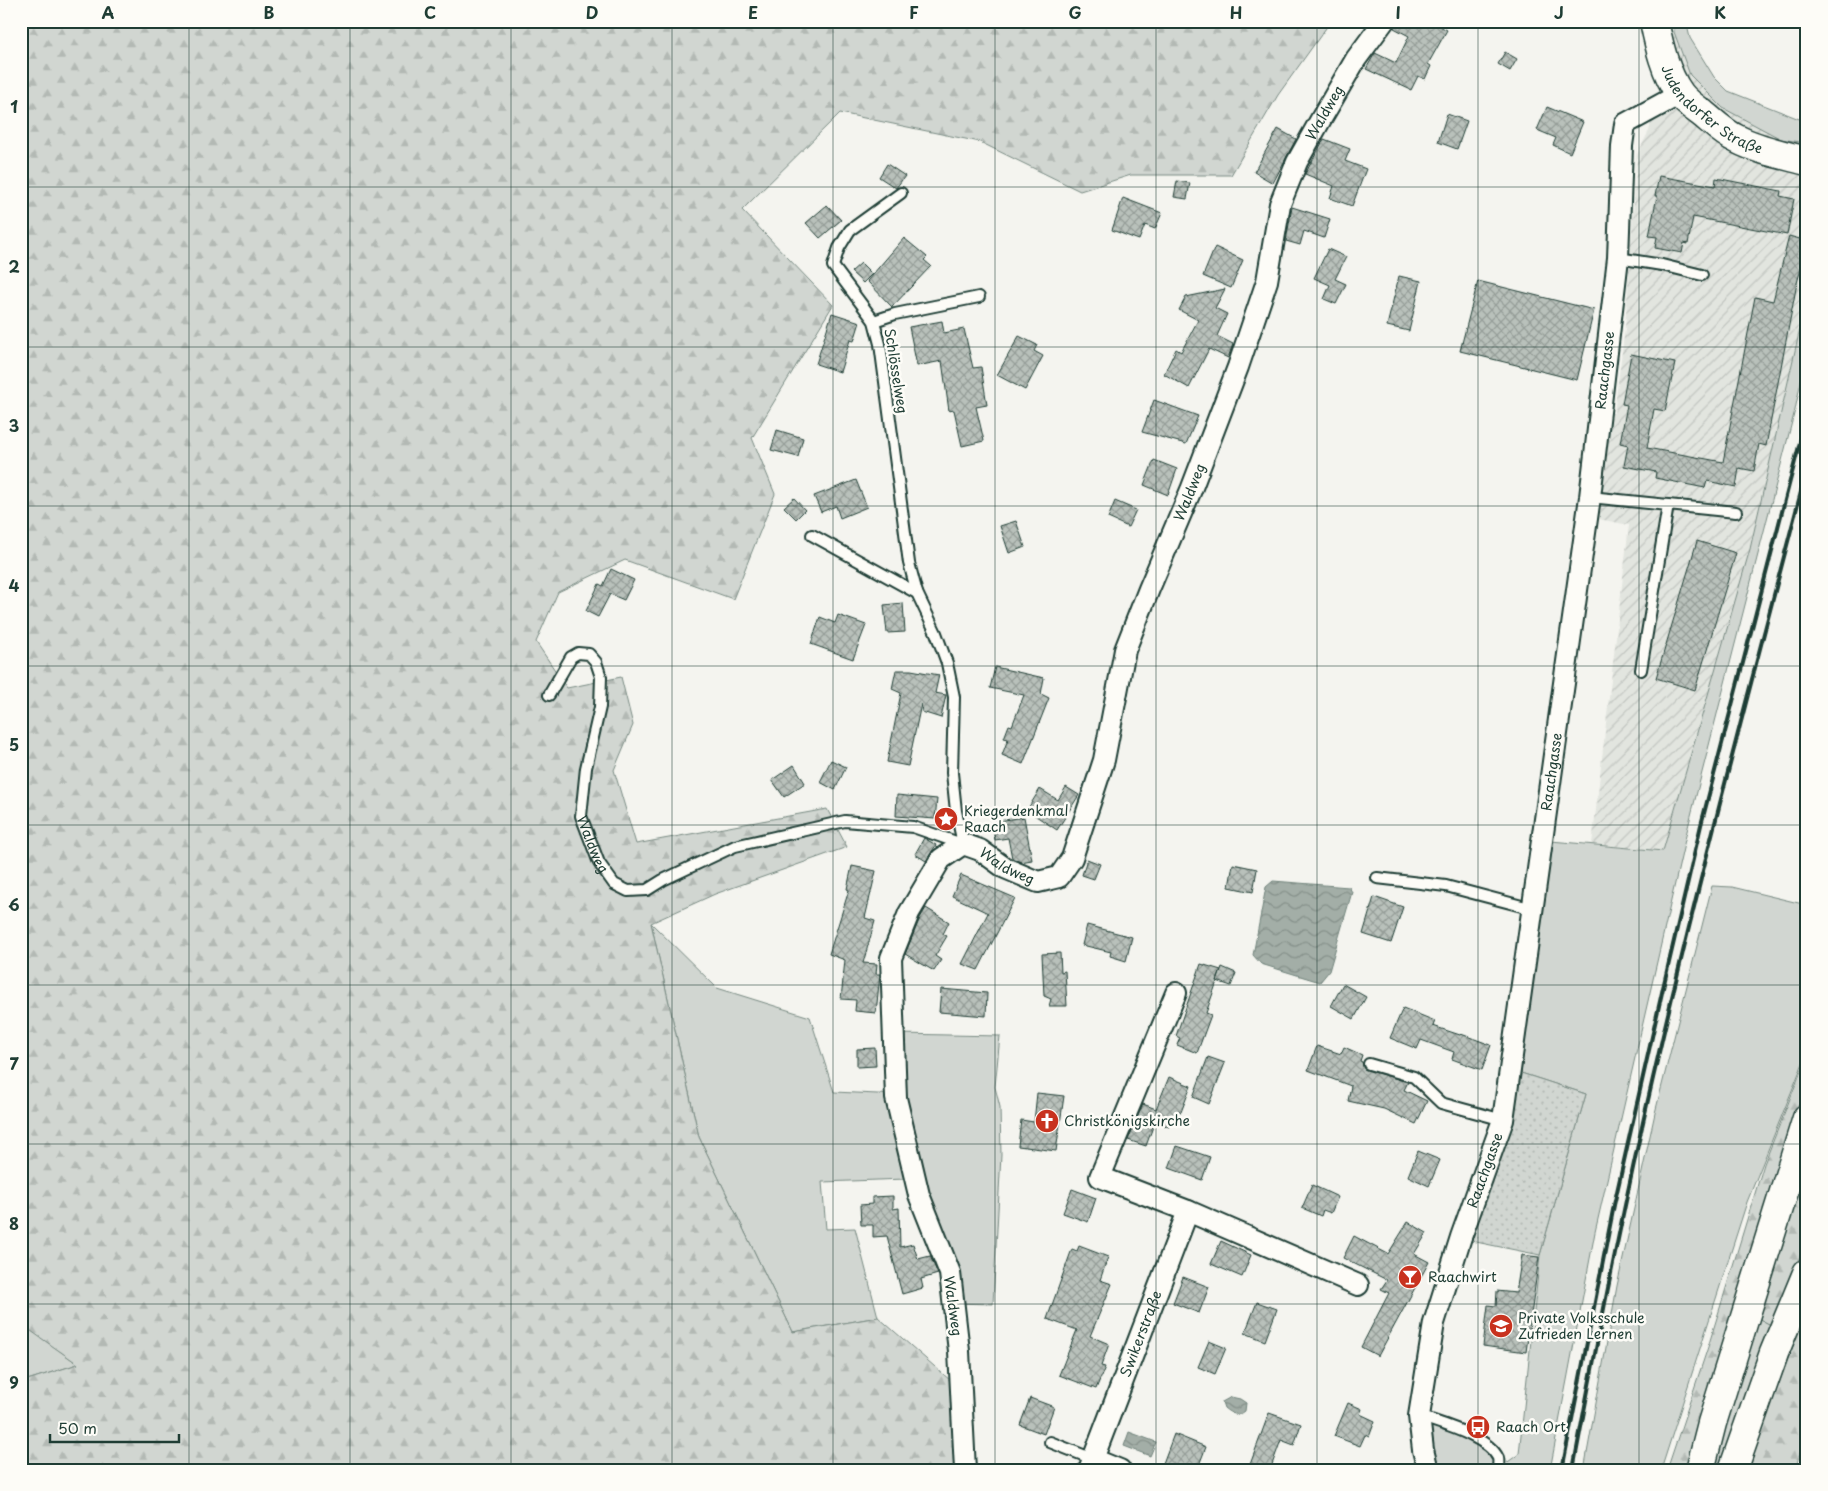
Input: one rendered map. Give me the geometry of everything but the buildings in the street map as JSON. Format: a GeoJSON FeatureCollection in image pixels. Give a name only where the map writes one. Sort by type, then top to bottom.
{"type":"FeatureCollection","features":[{"type":"Feature","properties":{"kind":"main road","name":"Judendorfer Straße"},"geometry":{"type":"LineString","coordinates":[[1654,21],[1668,70],[1686,100],[1721,130],[1737,139],[1759,148],[1807,161]]}},
{"type":"Feature","properties":{"kind":"main road"},"geometry":{"type":"LineString","coordinates":[[1700,1470],[1712,1423],[1807,1118]]}},
{"type":"Feature","properties":{"kind":"main road"},"geometry":{"type":"LineString","coordinates":[[1733,1470],[1774,1354],[1807,1273]]}},
{"type":"Feature","properties":{"kind":"street","name":"Waldweg"},"geometry":{"type":"LineString","coordinates":[[965,1470],[959,1351],[950,1273],[919,1195],[896,1098],[891,958],[910,913],[941,859],[963,844],[980,850],[1004,868],[1038,882],[1059,877],[1072,858],[1104,760],[1125,650],[1148,589],[1191,490],[1238,367],[1267,281],[1280,204],[1297,162],[1321,119],[1356,59],[1384,21]]}},
{"type":"Feature","properties":{"kind":"street","name":"Raachgasse"},"geometry":{"type":"LineString","coordinates":[[1428,1470],[1422,1450],[1419,1416],[1434,1323],[1461,1237],[1503,1120],[1590,497],[1618,258],[1622,146],[1625,124],[1686,100]]}},
{"type":"Feature","properties":{"kind":"street"},"geometry":{"type":"LineString","coordinates":[[1176,994],[1100,1177],[1188,1211],[1358,1285]]}},
{"type":"Feature","properties":{"kind":"street","name":"Swikerstraße"},"geometry":{"type":"LineString","coordinates":[[1091,1464],[1188,1211]]}},
{"type":"Feature","properties":{"kind":"street"},"geometry":{"type":"LineString","coordinates":[[1091,1464],[1120,1470]]}},
{"type":"Feature","properties":{"kind":"lane","name":"Schlösselweg"},"geometry":{"type":"LineString","coordinates":[[901,194],[850,230],[839,248],[834,266],[874,321],[880,344],[909,563],[917,593],[936,633],[947,663],[954,697],[952,772],[956,811],[963,844]]}},
{"type":"Feature","properties":{"kind":"lane"},"geometry":{"type":"LineString","coordinates":[[1618,258],[1662,265],[1702,275]]}},
{"type":"Feature","properties":{"kind":"lane"},"geometry":{"type":"LineString","coordinates":[[874,321],[895,314],[978,297]]}},
{"type":"Feature","properties":{"kind":"lane"},"geometry":{"type":"LineString","coordinates":[[1590,497],[1736,512]]}},
{"type":"Feature","properties":{"kind":"lane"},"geometry":{"type":"LineString","coordinates":[[1641,670],[1668,505]]}},
{"type":"Feature","properties":{"kind":"lane"},"geometry":{"type":"LineString","coordinates":[[812,535],[917,593]]}},
{"type":"Feature","properties":{"kind":"lane","name":"Waldweg"},"geometry":{"type":"LineString","coordinates":[[548,695],[571,657],[578,653],[589,654],[596,662],[601,677],[600,707],[586,768],[581,816],[599,863],[614,884],[628,891],[646,890],[735,846],[845,821],[913,827],[963,844]]}},
{"type":"Feature","properties":{"kind":"lane"},"geometry":{"type":"LineString","coordinates":[[1377,878],[1446,886],[1533,909]]}},
{"type":"Feature","properties":{"kind":"lane"},"geometry":{"type":"LineString","coordinates":[[1368,1064],[1414,1077],[1441,1103],[1503,1120]]}},
{"type":"Feature","properties":{"kind":"lane"},"geometry":{"type":"LineString","coordinates":[[1419,1416],[1473,1436],[1488,1447],[1498,1458],[1498,1470]]}},
{"type":"Feature","properties":{"kind":"lane"},"geometry":{"type":"LineString","coordinates":[[1050,1442],[1091,1464]]}},
{"type":"Feature","properties":{"kind":"shaded area"},"geometry":{"type":"Polygon","coordinates":[[[1674,32],[1690,75],[1781,139],[1807,143],[1807,298],[1750,549],[1663,851],[1592,844],[1629,525],[1578,515],[1589,411],[1614,413],[1625,329],[1637,155],[1649,131],[1674,32]]]}},
{"type":"Feature","properties":{"kind":"green space"},"geometry":{"type":"Polygon","coordinates":[[[21,21],[1331,21],[1278,95],[1231,175],[1131,175],[1080,191],[980,142],[840,113],[742,210],[833,305],[752,438],[775,494],[733,599],[625,560],[558,592],[536,642],[567,688],[621,677],[633,725],[614,770],[636,844],[827,809],[847,847],[715,894],[651,923],[699,1137],[793,1332],[878,1317],[951,1381],[965,1470],[21,1470],[21,1382],[78,1364],[21,1324],[21,21]]]}},
{"type":"Feature","properties":{"kind":"green space"},"geometry":{"type":"Polygon","coordinates":[[[1674,21],[1686,21],[1690,38],[1714,77],[1728,91],[1807,122],[1807,143],[1781,139],[1723,108],[1690,75],[1674,32],[1674,21]]]}},
{"type":"Feature","properties":{"kind":"green space"},"geometry":{"type":"Polygon","coordinates":[[[1807,298],[1807,352],[1795,410],[1687,831],[1595,1232],[1550,1470],[1505,1470],[1505,1464],[1519,1454],[1540,1255],[1586,1094],[1521,1073],[1551,841],[1663,851],[1750,549],[1807,298]]]}},
{"type":"Feature","properties":{"kind":"green space"},"geometry":{"type":"Polygon","coordinates":[[[1712,886],[1732,887],[1807,905],[1807,1053],[1747,1202],[1661,1470],[1584,1470],[1617,1286],[1655,1113],[1712,886]]]}},
{"type":"Feature","properties":{"kind":"green space"},"geometry":{"type":"Polygon","coordinates":[[[651,923],[717,988],[810,1017],[834,1092],[899,1095],[898,1034],[1000,1036],[995,1087],[1000,1107],[1001,1155],[993,1304],[949,1303],[943,1269],[906,1179],[822,1182],[826,1229],[855,1228],[878,1317],[793,1332],[699,1137],[651,923]]]}},
{"type":"Feature","properties":{"kind":"green space"},"geometry":{"type":"Polygon","coordinates":[[[1807,1056],[1807,1098],[1688,1470],[1667,1470],[1708,1347],[1764,1164],[1807,1056]]]}},
{"type":"Feature","properties":{"kind":"green space"},"geometry":{"type":"Polygon","coordinates":[[[1521,1073],[1586,1094],[1540,1255],[1471,1241],[1505,1145],[1521,1073]]]}},
{"type":"Feature","properties":{"kind":"green space"},"geometry":{"type":"Polygon","coordinates":[[[1807,1148],[1807,1239],[1771,1325],[1754,1316],[1807,1148]]]}},
{"type":"Feature","properties":{"kind":"green space"},"geometry":{"type":"Polygon","coordinates":[[[1807,1309],[1807,1430],[1795,1470],[1746,1470],[1807,1309]]]}},
{"type":"Feature","properties":{"kind":"green space"},"geometry":{"type":"Polygon","coordinates":[[[1754,1316],[1771,1325],[1720,1470],[1707,1470],[1754,1316]]]}},
{"type":"Feature","properties":{"kind":"green space"},"geometry":{"type":"Polygon","coordinates":[[[21,1323],[78,1364],[21,1382],[21,1323]]]}},
{"type":"Feature","properties":{"kind":"green space"},"geometry":{"type":"Polygon","coordinates":[[[1419,1416],[1488,1447],[1498,1470],[1428,1470],[1419,1416]]]}},
{"type":"Feature","properties":{"kind":"water"},"geometry":{"type":"Polygon","coordinates":[[[1273,881],[1349,887],[1352,892],[1329,971],[1320,982],[1261,964],[1253,955],[1266,887],[1273,881]]]}},
{"type":"Feature","properties":{"kind":"water"},"geometry":{"type":"Polygon","coordinates":[[[1231,1397],[1246,1403],[1245,1411],[1240,1414],[1234,1414],[1224,1408],[1222,1402],[1231,1397]]]}},
{"type":"Feature","properties":{"kind":"water"},"geometry":{"type":"Polygon","coordinates":[[[1129,1432],[1156,1442],[1150,1456],[1124,1446],[1129,1432]]]}},
{"type":"Feature","properties":{"kind":"railway"},"geometry":{"type":"LineString","coordinates":[[1562,1470],[1614,1205],[1663,988],[1701,825],[1807,415]]}},
{"type":"Feature","properties":{"kind":"railway"},"geometry":{"type":"LineString","coordinates":[[1573,1470],[1618,1238],[1666,1021],[1807,469]]}},
{"type":"Feature","properties":{"kind":"place","name":"Kriegerdenkmal Raach"},"geometry":{"type":"Point","coordinates":[946,819]}},
{"type":"Feature","properties":{"kind":"place","name":"Christkönigskirche"},"geometry":{"type":"Point","coordinates":[1047,1121]}},
{"type":"Feature","properties":{"kind":"place","name":"Raachwirt"},"geometry":{"type":"Point","coordinates":[1410,1277]}},
{"type":"Feature","properties":{"kind":"place","name":"Private Volksschule Zufrieden Lernen"},"geometry":{"type":"Point","coordinates":[1501,1326]}},
{"type":"Feature","properties":{"kind":"place","name":"Raach Ort"},"geometry":{"type":"Point","coordinates":[1478,1427]}}]}
